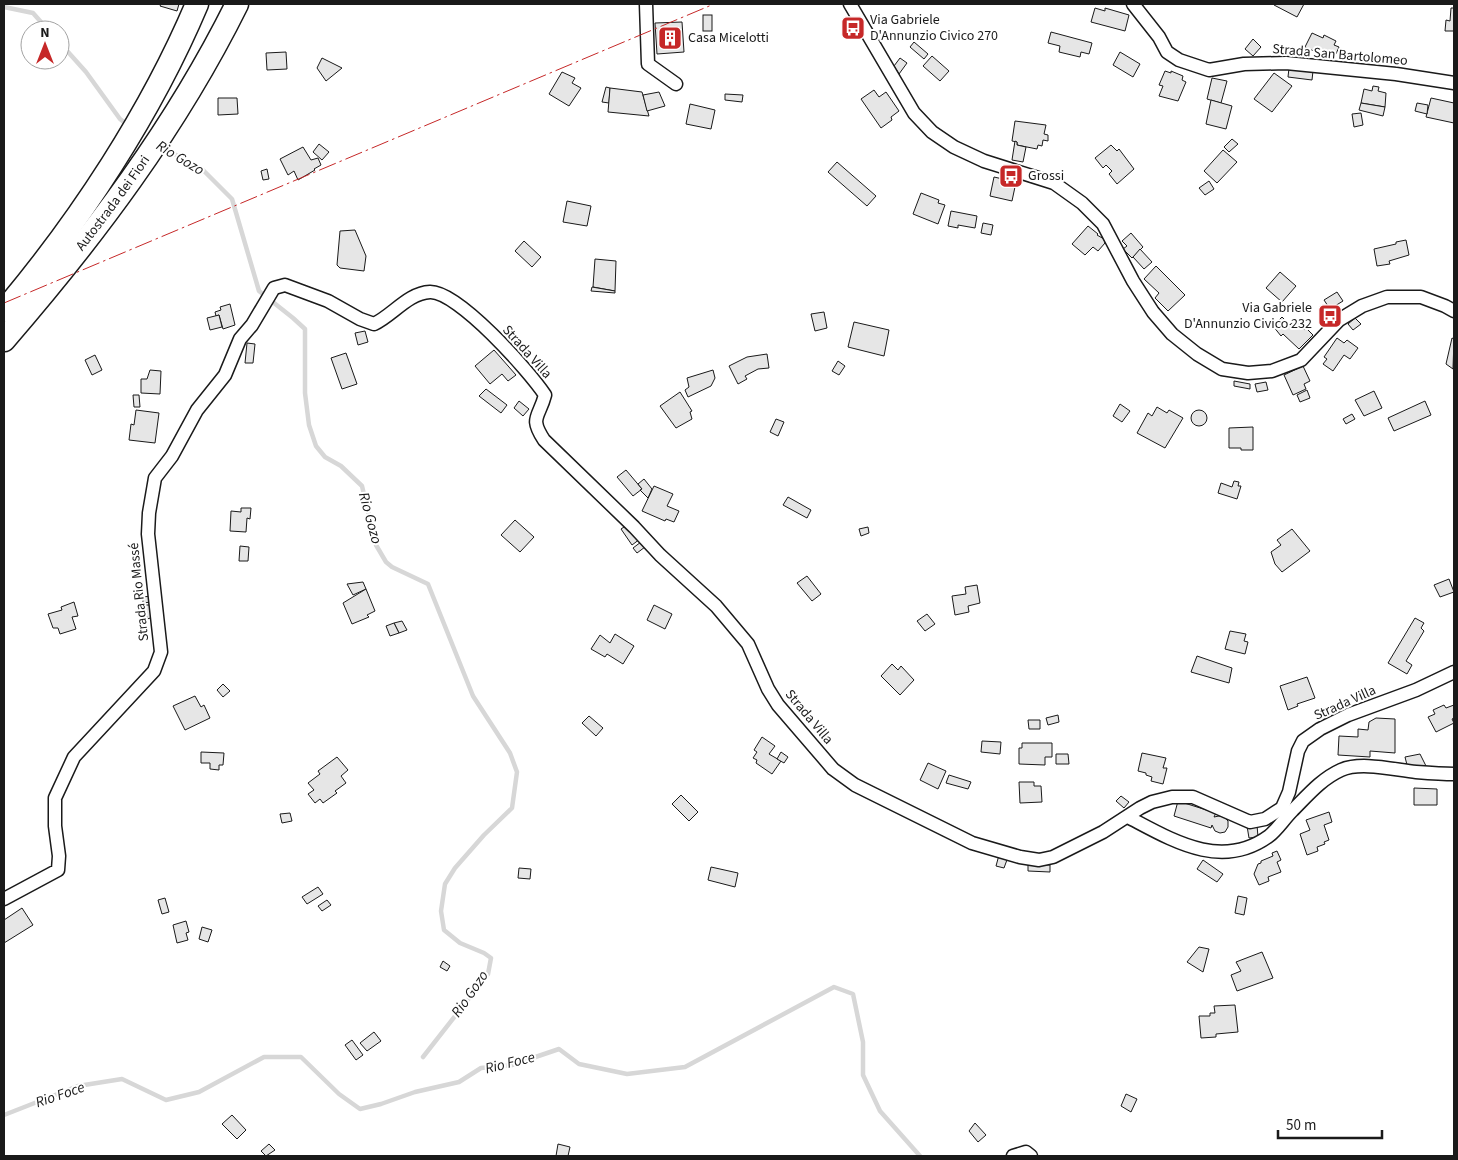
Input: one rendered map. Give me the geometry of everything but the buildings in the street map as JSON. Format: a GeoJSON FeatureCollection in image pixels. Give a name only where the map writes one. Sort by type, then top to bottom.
{"type":"FeatureCollection","features":[{"type":"Feature","properties":{"kind":"highway","name":"Autostrada dei Fiori"},"geometry":{"type":"LineString","coordinates":[[4,311],[63,237],[111,165],[147,104],[197,4]]}},
{"type":"Feature","properties":{"kind":"highway","name":"Autostrada dei Fiori"},"geometry":{"type":"LineString","coordinates":[[4,340],[44,294],[142,166],[182,104],[237,4]]}},
{"type":"Feature","properties":{"kind":"street"},"geometry":{"type":"LineString","coordinates":[[646,4],[648,64],[676,84]]}},
{"type":"Feature","properties":{"kind":"street"},"geometry":{"type":"LineString","coordinates":[[850,4],[914,113],[932,132],[954,147],[984,161],[1054,183],[1082,202],[1103,224],[1133,281],[1153,312],[1172,334],[1222,369],[1248,373],[1264,372],[1272,371],[1301,360],[1339,320],[1362,306],[1387,297],[1421,297],[1454,310]]}},
{"type":"Feature","properties":{"kind":"street","name":"Strada San Bartolomeo"},"geometry":{"type":"LineString","coordinates":[[1133,4],[1159,38],[1167,52],[1179,60],[1209,70],[1244,64],[1286,64],[1396,74],[1454,83]]}},
{"type":"Feature","properties":{"kind":"street","name":"Strada Villa"},"geometry":{"type":"LineString","coordinates":[[263,305],[274,288],[285,285],[328,301],[360,319],[374,324],[385,318],[416,294],[431,291],[449,298],[462,307],[511,353],[535,380],[545,395],[535,421],[536,428],[544,440],[634,527],[660,555],[716,606],[748,644],[768,689],[778,705],[833,769],[855,785],[972,843],[1020,857],[1039,860],[1053,857],[1103,832],[1140,808],[1152,802],[1172,797],[1193,797],[1250,822],[1265,819],[1282,808],[1289,792],[1298,752],[1304,741],[1320,729],[1348,715],[1416,690],[1454,672]]}},
{"type":"Feature","properties":{"kind":"street","name":"Strada Rio Massé"},"geometry":{"type":"LineString","coordinates":[[4,900],[58,870],[59,856],[55,826],[55,798],[74,756],[154,671],[161,652],[148,534],[149,513],[155,478],[172,456],[197,410],[225,375],[240,339],[252,325],[263,305]]}},
{"type":"Feature","properties":{"kind":"street"},"geometry":{"type":"LineString","coordinates":[[1128,817],[1170,839],[1194,848],[1222,852],[1243,850],[1270,836],[1281,822],[1322,781],[1343,769],[1374,766],[1415,772],[1454,774]]}},
{"type":"Feature","properties":{"kind":"street"},"geometry":{"type":"LineString","coordinates":[[1281,822],[1282,808]]}},
{"type":"Feature","properties":{"kind":"street"},"geometry":{"type":"LineString","coordinates":[[1013,1156],[1026,1152],[1031,1156]]}},
{"type":"Feature","properties":{"kind":"waterway","name":"Rio Gozo"},"geometry":{"type":"LineString","coordinates":[[4,7],[33,13],[39,20]]}},
{"type":"Feature","properties":{"kind":"waterway","name":"Rio Gozo"},"geometry":{"type":"LineString","coordinates":[[70,54],[86,72],[120,119],[129,126]]}},
{"type":"Feature","properties":{"kind":"waterway","name":"Rio Gozo"},"geometry":{"type":"LineString","coordinates":[[161,147],[202,169],[232,199],[259,291],[305,329],[305,393],[309,425],[316,446],[325,457],[341,466],[362,486],[376,545],[386,562],[392,567],[428,584],[473,696],[510,753],[517,772],[512,808],[484,835],[455,868],[445,884],[441,911],[444,930],[460,943],[491,958],[488,974],[423,1057]]}},
{"type":"Feature","properties":{"kind":"waterway","name":"Rio Foce"},"geometry":{"type":"LineString","coordinates":[[4,1115],[78,1086],[122,1079],[166,1100],[199,1092],[264,1057],[301,1057],[339,1094],[360,1109],[415,1092],[459,1082],[481,1068],[512,1065],[559,1049],[579,1064],[627,1074],[685,1067],[834,987],[853,994],[863,1042],[863,1075],[880,1111],[920,1156]]}},
{"type":"Feature","properties":{"kind":"power"},"geometry":{"type":"LineString","coordinates":[[4,303],[714,4]]}},
{"type":"Feature","properties":{"kind":"place","name":"Via Gabriele D'Annunzio Civico 270"},"geometry":{"type":"Point","coordinates":[853,28]}},
{"type":"Feature","properties":{"kind":"place","name":"Casa Micelotti"},"geometry":{"type":"Point","coordinates":[670,38]}},
{"type":"Feature","properties":{"kind":"place","name":"Grossi"},"geometry":{"type":"Point","coordinates":[1011,176]}},
{"type":"Feature","properties":{"kind":"place","name":"Via Gabriele D'Annunzio Civico 232"},"geometry":{"type":"Point","coordinates":[1330,316]}}]}
